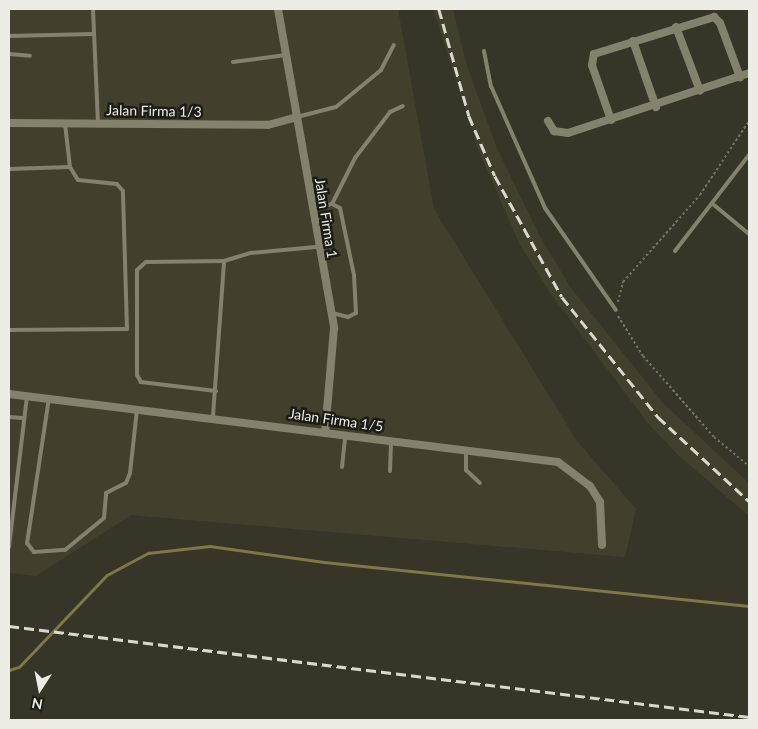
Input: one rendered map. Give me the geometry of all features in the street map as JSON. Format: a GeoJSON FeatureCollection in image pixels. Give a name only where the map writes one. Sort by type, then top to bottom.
{"type":"FeatureCollection","features":[{"type":"Feature","properties":{"kind":"street","name":"Jalan Firma 1"},"geometry":{"type":"LineString","coordinates":[[278,9],[297,117],[316,247],[332,313],[334,368],[325,432]]}},
{"type":"Feature","properties":{"kind":"street"},"geometry":{"type":"LineString","coordinates":[[612,120],[591,58],[633,41],[714,17],[720,23],[740,77]]}},
{"type":"Feature","properties":{"kind":"street"},"geometry":{"type":"LineString","coordinates":[[676,27],[700,91]]}},
{"type":"Feature","properties":{"kind":"street"},"geometry":{"type":"LineString","coordinates":[[633,41],[656,107]]}},
{"type":"Feature","properties":{"kind":"street"},"geometry":{"type":"LineString","coordinates":[[548,121],[554,131],[564,134],[656,107],[749,73]]}},
{"type":"Feature","properties":{"kind":"street","name":"Jalan Firma 1/3"},"geometry":{"type":"LineString","coordinates":[[9,123],[98,122],[268,126],[297,117]]}},
{"type":"Feature","properties":{"kind":"street","name":"Jalan Firma 1/5"},"geometry":{"type":"LineString","coordinates":[[9,394],[213,416],[558,462],[578,474],[600,502],[602,545]]}},
{"type":"Feature","properties":{"kind":"lane"},"geometry":{"type":"LineString","coordinates":[[93,9],[98,122]]}},
{"type":"Feature","properties":{"kind":"lane"},"geometry":{"type":"LineString","coordinates":[[9,36],[93,34]]}},
{"type":"Feature","properties":{"kind":"lane"},"geometry":{"type":"LineString","coordinates":[[297,117],[336,107],[381,70],[394,45]]}},
{"type":"Feature","properties":{"kind":"lane"},"geometry":{"type":"LineString","coordinates":[[484,51],[491,86],[545,208],[616,310]]}},
{"type":"Feature","properties":{"kind":"lane"},"geometry":{"type":"LineString","coordinates":[[9,54],[30,56]]}},
{"type":"Feature","properties":{"kind":"lane"},"geometry":{"type":"LineString","coordinates":[[233,62],[286,55]]}},
{"type":"Feature","properties":{"kind":"lane"},"geometry":{"type":"LineString","coordinates":[[332,204],[355,158],[390,112],[403,106]]}},
{"type":"Feature","properties":{"kind":"lane"},"geometry":{"type":"LineString","coordinates":[[9,330],[127,329],[123,191],[117,184],[83,182],[70,167],[65,123]]}},
{"type":"Feature","properties":{"kind":"lane"},"geometry":{"type":"LineString","coordinates":[[675,251],[714,205],[749,155]]}},
{"type":"Feature","properties":{"kind":"lane"},"geometry":{"type":"LineString","coordinates":[[9,169],[70,167]]}},
{"type":"Feature","properties":{"kind":"lane"},"geometry":{"type":"LineString","coordinates":[[311,210],[332,204],[340,208],[358,308],[348,317],[332,313]]}},
{"type":"Feature","properties":{"kind":"lane"},"geometry":{"type":"LineString","coordinates":[[714,205],[749,234]]}},
{"type":"Feature","properties":{"kind":"lane"},"geometry":{"type":"LineString","coordinates":[[216,391],[141,382],[137,375],[137,270],[146,262],[224,261],[251,253],[316,247]]}},
{"type":"Feature","properties":{"kind":"lane"},"geometry":{"type":"LineString","coordinates":[[213,416],[224,261]]}},
{"type":"Feature","properties":{"kind":"lane"},"geometry":{"type":"LineString","coordinates":[[9,546],[22,418],[27,397]]}},
{"type":"Feature","properties":{"kind":"lane"},"geometry":{"type":"LineString","coordinates":[[49,398],[27,543],[34,552],[65,550],[104,518],[106,493],[126,483],[130,473],[137,407]]}},
{"type":"Feature","properties":{"kind":"lane"},"geometry":{"type":"LineString","coordinates":[[9,417],[22,418]]}},
{"type":"Feature","properties":{"kind":"lane"},"geometry":{"type":"LineString","coordinates":[[342,467],[345,434]]}},
{"type":"Feature","properties":{"kind":"lane"},"geometry":{"type":"LineString","coordinates":[[390,471],[391,441]]}},
{"type":"Feature","properties":{"kind":"lane"},"geometry":{"type":"LineString","coordinates":[[466,450],[466,470],[480,483]]}},
{"type":"Feature","properties":{"kind":"path"},"geometry":{"type":"LineString","coordinates":[[749,121],[700,195],[623,282],[616,310],[643,356],[714,437],[749,466]]}},
{"type":"Feature","properties":{"kind":"shaded area"},"geometry":{"type":"Polygon","coordinates":[[[9,9],[398,9],[434,209],[577,441],[636,509],[625,557],[131,515],[36,576],[9,573],[9,9]]]}},
{"type":"Feature","properties":{"kind":"shaded area"},"geometry":{"type":"Polygon","coordinates":[[[433,9],[453,9],[467,66],[496,146],[539,235],[571,288],[663,403],[749,483],[749,516],[678,455],[647,422],[553,297],[520,245],[480,154],[433,9]]]}},
{"type":"Feature","properties":{"kind":"waterway"},"geometry":{"type":"LineString","coordinates":[[9,670],[19,667],[107,575],[148,553],[210,546],[324,562],[749,606]]}},
{"type":"Feature","properties":{"kind":"railway"},"geometry":{"type":"LineString","coordinates":[[439,9],[469,116],[495,176],[562,297],[658,417],[749,501]]}},
{"type":"Feature","properties":{"kind":"railway"},"geometry":{"type":"LineString","coordinates":[[9,626],[749,717]]}}]}
